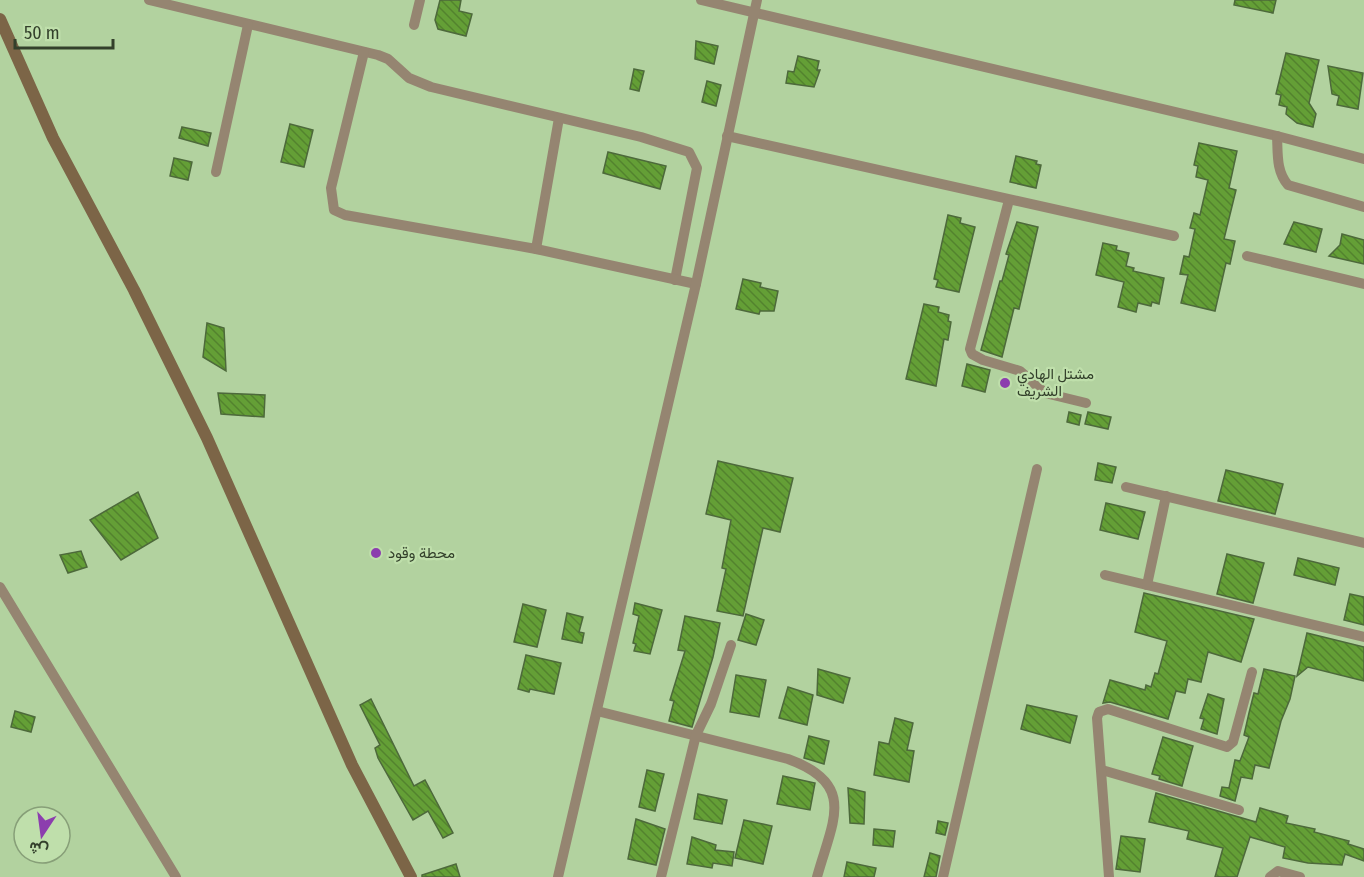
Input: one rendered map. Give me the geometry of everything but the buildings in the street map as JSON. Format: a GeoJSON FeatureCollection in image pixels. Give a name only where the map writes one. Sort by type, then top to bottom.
{"type":"FeatureCollection","features":[{"type":"Feature","properties":{"kind":"main road"},"geometry":{"type":"LineString","coordinates":[[0,19],[53,138],[134,290],[207,438],[352,765],[407,875]]}},
{"type":"Feature","properties":{"kind":"street"},"geometry":{"type":"LineString","coordinates":[[149,0],[364,52],[388,59],[409,78],[431,87],[641,137],[688,152],[697,168],[675,280]]}},
{"type":"Feature","properties":{"kind":"street"},"geometry":{"type":"LineString","coordinates":[[414,25],[420,0]]}},
{"type":"Feature","properties":{"kind":"street"},"geometry":{"type":"LineString","coordinates":[[701,0],[1277,136],[1364,159]]}},
{"type":"Feature","properties":{"kind":"street"},"geometry":{"type":"LineString","coordinates":[[558,877],[696,284],[757,0]]}},
{"type":"Feature","properties":{"kind":"street"},"geometry":{"type":"LineString","coordinates":[[216,172],[248,25]]}},
{"type":"Feature","properties":{"kind":"street"},"geometry":{"type":"LineString","coordinates":[[364,52],[331,188],[334,210],[345,215],[536,249],[696,284]]}},
{"type":"Feature","properties":{"kind":"street"},"geometry":{"type":"LineString","coordinates":[[536,249],[559,118]]}},
{"type":"Feature","properties":{"kind":"street"},"geometry":{"type":"LineString","coordinates":[[727,136],[1174,236]]}},
{"type":"Feature","properties":{"kind":"street"},"geometry":{"type":"LineString","coordinates":[[1277,136],[1281,177],[1288,185],[1364,207]]}},
{"type":"Feature","properties":{"kind":"street"},"geometry":{"type":"LineString","coordinates":[[1009,200],[970,349],[972,354],[983,360],[1020,371],[1045,393],[1086,403]]}},
{"type":"Feature","properties":{"kind":"street"},"geometry":{"type":"LineString","coordinates":[[1247,256],[1364,284]]}},
{"type":"Feature","properties":{"kind":"street"},"geometry":{"type":"LineString","coordinates":[[943,877],[1037,470]]}},
{"type":"Feature","properties":{"kind":"street"},"geometry":{"type":"LineString","coordinates":[[1126,487],[1364,543]]}},
{"type":"Feature","properties":{"kind":"street"},"geometry":{"type":"LineString","coordinates":[[1147,585],[1166,496]]}},
{"type":"Feature","properties":{"kind":"street"},"geometry":{"type":"LineString","coordinates":[[1105,575],[1364,637]]}},
{"type":"Feature","properties":{"kind":"street"},"geometry":{"type":"LineString","coordinates":[[0,587],[176,877]]}},
{"type":"Feature","properties":{"kind":"street"},"geometry":{"type":"LineString","coordinates":[[661,877],[696,735],[711,704],[731,645]]}},
{"type":"Feature","properties":{"kind":"street"},"geometry":{"type":"LineString","coordinates":[[1109,877],[1097,718],[1102,710],[1108,709],[1227,747],[1233,742],[1252,672]]}},
{"type":"Feature","properties":{"kind":"street"},"geometry":{"type":"LineString","coordinates":[[597,711],[788,759],[810,768],[823,779],[834,794],[836,802],[816,877]]}},
{"type":"Feature","properties":{"kind":"street"},"geometry":{"type":"LineString","coordinates":[[1102,770],[1239,810]]}},
{"type":"Feature","properties":{"kind":"street"},"geometry":{"type":"LineString","coordinates":[[1270,877],[1278,872],[1300,877]]}},
{"type":"Feature","properties":{"kind":"place","name":"مشتل الهادي الشريف"},"geometry":{"type":"Point","coordinates":[1005,383]}},
{"type":"Feature","properties":{"kind":"place","name":"محطة وقود"},"geometry":{"type":"Point","coordinates":[376,553]}}]}
